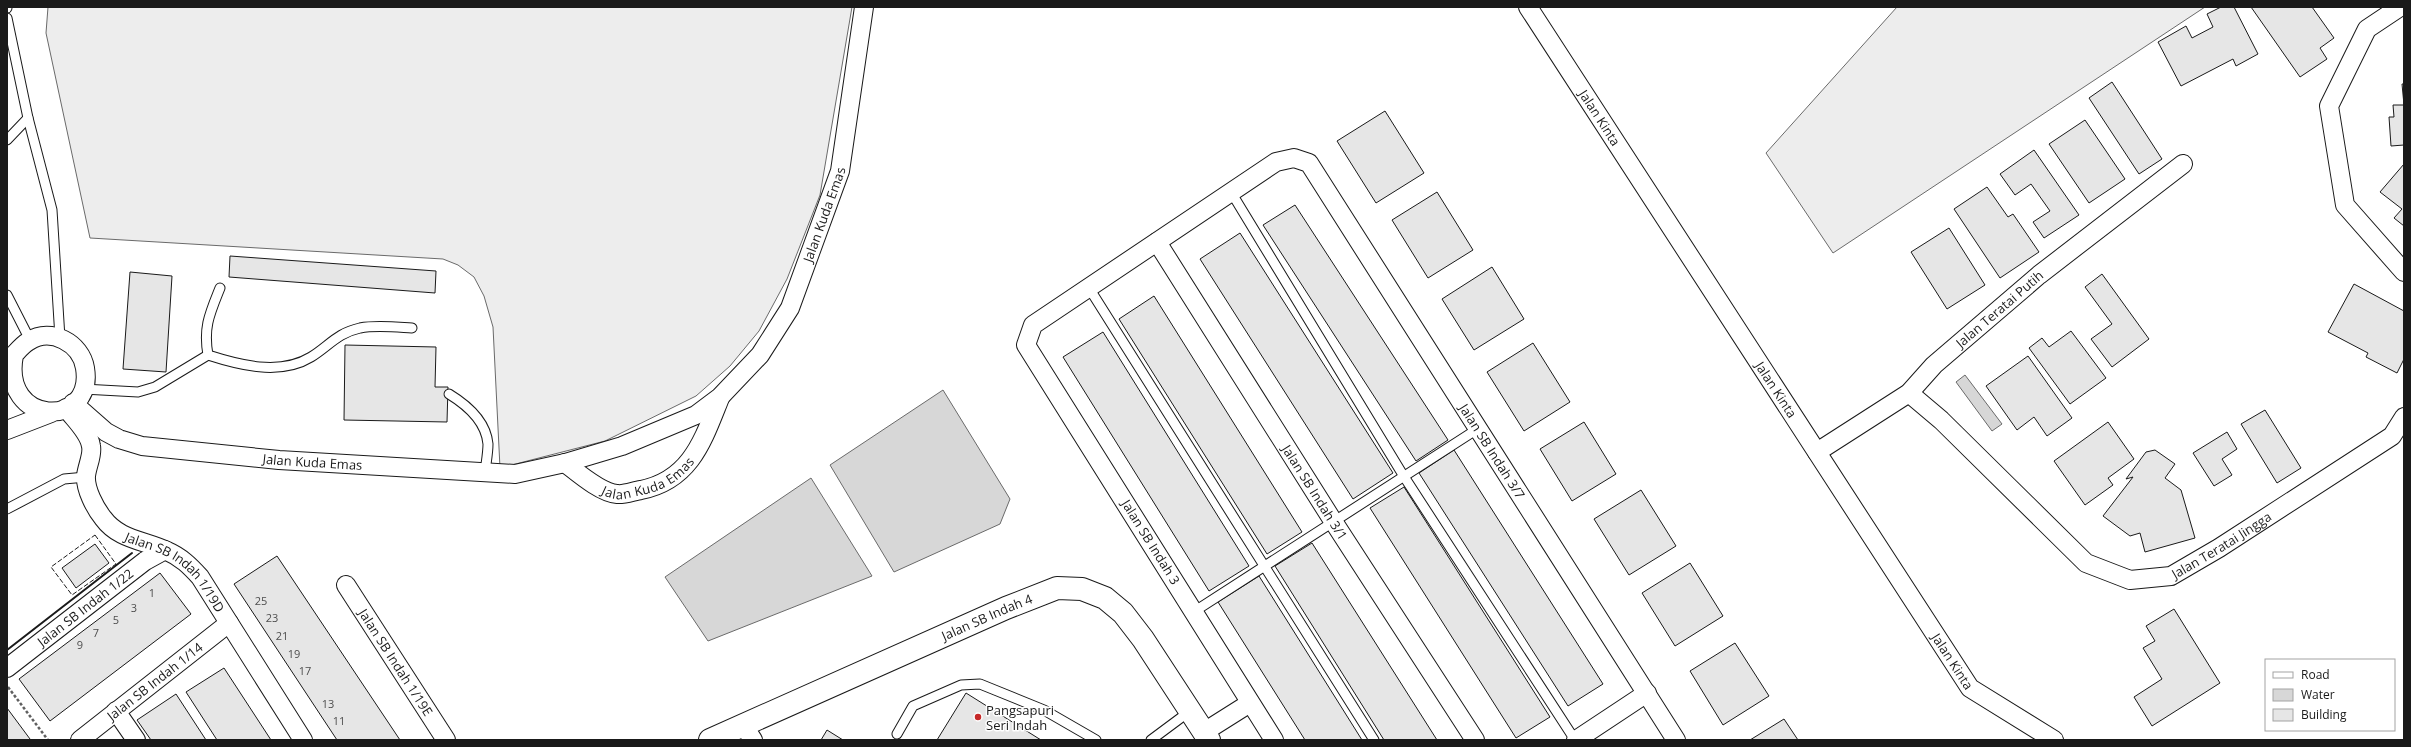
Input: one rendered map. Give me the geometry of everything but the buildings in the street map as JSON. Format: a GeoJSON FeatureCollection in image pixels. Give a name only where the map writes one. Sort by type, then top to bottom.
{"type":"FeatureCollection","features":[{"type":"Feature","properties":{"kind":"street","name":"Jalan Kuda Emas"},"geometry":{"type":"LineString","coordinates":[[68,403],[106,432],[119,439],[142,446],[279,460],[515,474],[565,463],[622,446],[696,414],[720,397],[760,355],[790,308],[840,171],[864,7]]}},
{"type":"Feature","properties":{"kind":"street","name":"Jalan Kinta"},"geometry":{"type":"LineString","coordinates":[[1528,7],[1970,688],[2054,740]]}},
{"type":"Feature","properties":{"kind":"street"},"geometry":{"type":"LineString","coordinates":[[2400,7],[2367,29],[2330,106],[2345,205],[2404,272]]}},
{"type":"Feature","properties":{"kind":"street","name":"Jalan SB Indah 3/7"},"geometry":{"type":"LineString","coordinates":[[1231,192],[1276,162],[1294,158],[1310,163],[1676,740]]}},
{"type":"Feature","properties":{"kind":"street","name":"Jalan Teratai Putih"},"geometry":{"type":"LineString","coordinates":[[1817,452],[1909,393],[1934,365],[2039,275],[2183,164]]}},
{"type":"Feature","properties":{"kind":"street"},"geometry":{"type":"LineString","coordinates":[[1089,288],[1231,192]]}},
{"type":"Feature","properties":{"kind":"street","name":"Jalan SB Indah 3/1"},"geometry":{"type":"LineString","coordinates":[[1156,242],[1333,521],[1475,740]]}},
{"type":"Feature","properties":{"kind":"street","name":"Jalan SB Indah 3"},"geometry":{"type":"LineString","coordinates":[[1089,288],[1034,325],[1026,345],[1195,611],[1274,740]]}},
{"type":"Feature","properties":{"kind":"street"},"geometry":{"type":"LineString","coordinates":[[7,430],[68,403],[85,367],[81,355],[72,344],[60,338],[45,336],[30,340],[11,358],[10,382],[15,395],[31,408],[68,403]]}},
{"type":"Feature","properties":{"kind":"street","name":"Jalan Teratai Jingga"},"geometry":{"type":"LineString","coordinates":[[1909,393],[1941,420],[2086,563],[2130,580],[2171,576],[2195,562],[2392,436],[2404,417]]}},
{"type":"Feature","properties":{"kind":"street","name":"Jalan Kuda Emas"},"geometry":{"type":"LineString","coordinates":[[565,463],[593,483],[617,494],[658,486],[672,479],[700,447],[720,397]]}},
{"type":"Feature","properties":{"kind":"street","name":"Jalan SB Indah 1/19D"},"geometry":{"type":"LineString","coordinates":[[68,403],[88,437],[91,447],[86,478],[91,497],[103,518],[118,533],[165,550],[185,561],[196,572],[303,740]]}},
{"type":"Feature","properties":{"kind":"street","name":"Jalan SB Indah 1/22"},"geometry":{"type":"LineString","coordinates":[[7,668],[146,561],[165,550]]}},
{"type":"Feature","properties":{"kind":"street","name":"Jalan SB Indah 1/19E"},"geometry":{"type":"LineString","coordinates":[[346,586],[446,740]]}},
{"type":"Feature","properties":{"kind":"street","name":"Jalan SB Indah 4"},"geometry":{"type":"LineString","coordinates":[[710,740],[748,733],[1006,608],[1057,588],[1082,589],[1105,598],[1122,613],[1143,639],[1191,710],[1206,736]]}},
{"type":"Feature","properties":{"kind":"street","name":"Jalan SB Indah 1/14"},"geometry":{"type":"LineString","coordinates":[[80,740],[229,623]]}},
{"type":"Feature","properties":{"kind":"street"},"geometry":{"type":"LineString","coordinates":[[1575,740],[1647,693]]}},
{"type":"Feature","properties":{"kind":"street"},"geometry":{"type":"LineString","coordinates":[[1206,736],[1250,703]]}},
{"type":"Feature","properties":{"kind":"street"},"geometry":{"type":"LineString","coordinates":[[116,711],[136,740]]}},
{"type":"Feature","properties":{"kind":"lane"},"geometry":{"type":"LineString","coordinates":[[7,18],[28,118],[52,210],[60,338]]}},
{"type":"Feature","properties":{"kind":"lane"},"geometry":{"type":"LineString","coordinates":[[7,140],[28,118]]}},
{"type":"Feature","properties":{"kind":"lane"},"geometry":{"type":"LineString","coordinates":[[1231,192],[1403,475],[1575,740]]}},
{"type":"Feature","properties":{"kind":"lane"},"geometry":{"type":"LineString","coordinates":[[208,355],[205,340],[206,324],[220,288]]}},
{"type":"Feature","properties":{"kind":"lane"},"geometry":{"type":"LineString","coordinates":[[1089,288],[1374,740]]}},
{"type":"Feature","properties":{"kind":"lane"},"geometry":{"type":"LineString","coordinates":[[7,295],[30,340]]}},
{"type":"Feature","properties":{"kind":"lane"},"geometry":{"type":"LineString","coordinates":[[68,403],[138,392],[155,387],[208,355],[229,362],[274,368],[296,364],[312,356],[326,344],[343,333],[361,328],[412,328]]}},
{"type":"Feature","properties":{"kind":"lane"},"geometry":{"type":"LineString","coordinates":[[450,394],[468,406],[482,426],[488,444],[485,472]]}},
{"type":"Feature","properties":{"kind":"lane"},"geometry":{"type":"LineString","coordinates":[[1195,611],[1403,475],[1479,428]]}},
{"type":"Feature","properties":{"kind":"lane"},"geometry":{"type":"LineString","coordinates":[[7,509],[64,479],[86,478]]}},
{"type":"Feature","properties":{"kind":"lane"},"geometry":{"type":"LineString","coordinates":[[897,734],[913,706],[961,685],[980,684],[1044,710],[1096,740]]}},
{"type":"Feature","properties":{"kind":"lane"},"geometry":{"type":"LineString","coordinates":[[1151,740],[1191,710]]}},
{"type":"Feature","properties":{"kind":"path"},"geometry":{"type":"LineString","coordinates":[[7,685],[48,740]]}},
{"type":"Feature","properties":{"kind":"shaded area"},"geometry":{"type":"Polygon","coordinates":[[[48,7],[852,7],[820,195],[787,279],[759,331],[730,366],[696,396],[605,441],[500,468],[493,327],[484,296],[474,277],[458,265],[443,259],[90,238],[46,33],[48,7]]]}},
{"type":"Feature","properties":{"kind":"shaded area"},"geometry":{"type":"Polygon","coordinates":[[[1897,7],[2205,7],[1833,253],[1766,153],[1897,7]]]}},
{"type":"Feature","properties":{"kind":"water"},"geometry":{"type":"Polygon","coordinates":[[[1965,375],[2002,424],[1992,431],[1956,382],[1965,375]]]}},
{"type":"Feature","properties":{"kind":"water"},"geometry":{"type":"Polygon","coordinates":[[[943,390],[1010,499],[1000,524],[894,572],[830,465],[943,390]]]}},
{"type":"Feature","properties":{"kind":"water"},"geometry":{"type":"Polygon","coordinates":[[[811,478],[872,576],[708,641],[665,577],[811,478]]]}},
{"type":"Feature","properties":{"kind":"fence"},"geometry":{"type":"LineString","coordinates":[[95,535],[116,564],[72,595],[51,567],[95,535]]}},
{"type":"Feature","properties":{"kind":"wall"},"geometry":{"type":"LineString","coordinates":[[7,650],[132,553]]}},
{"type":"Feature","properties":{"kind":"place","name":"Pangsapuri Seri Indah"},"geometry":{"type":"Point","coordinates":[978,717]}}]}
